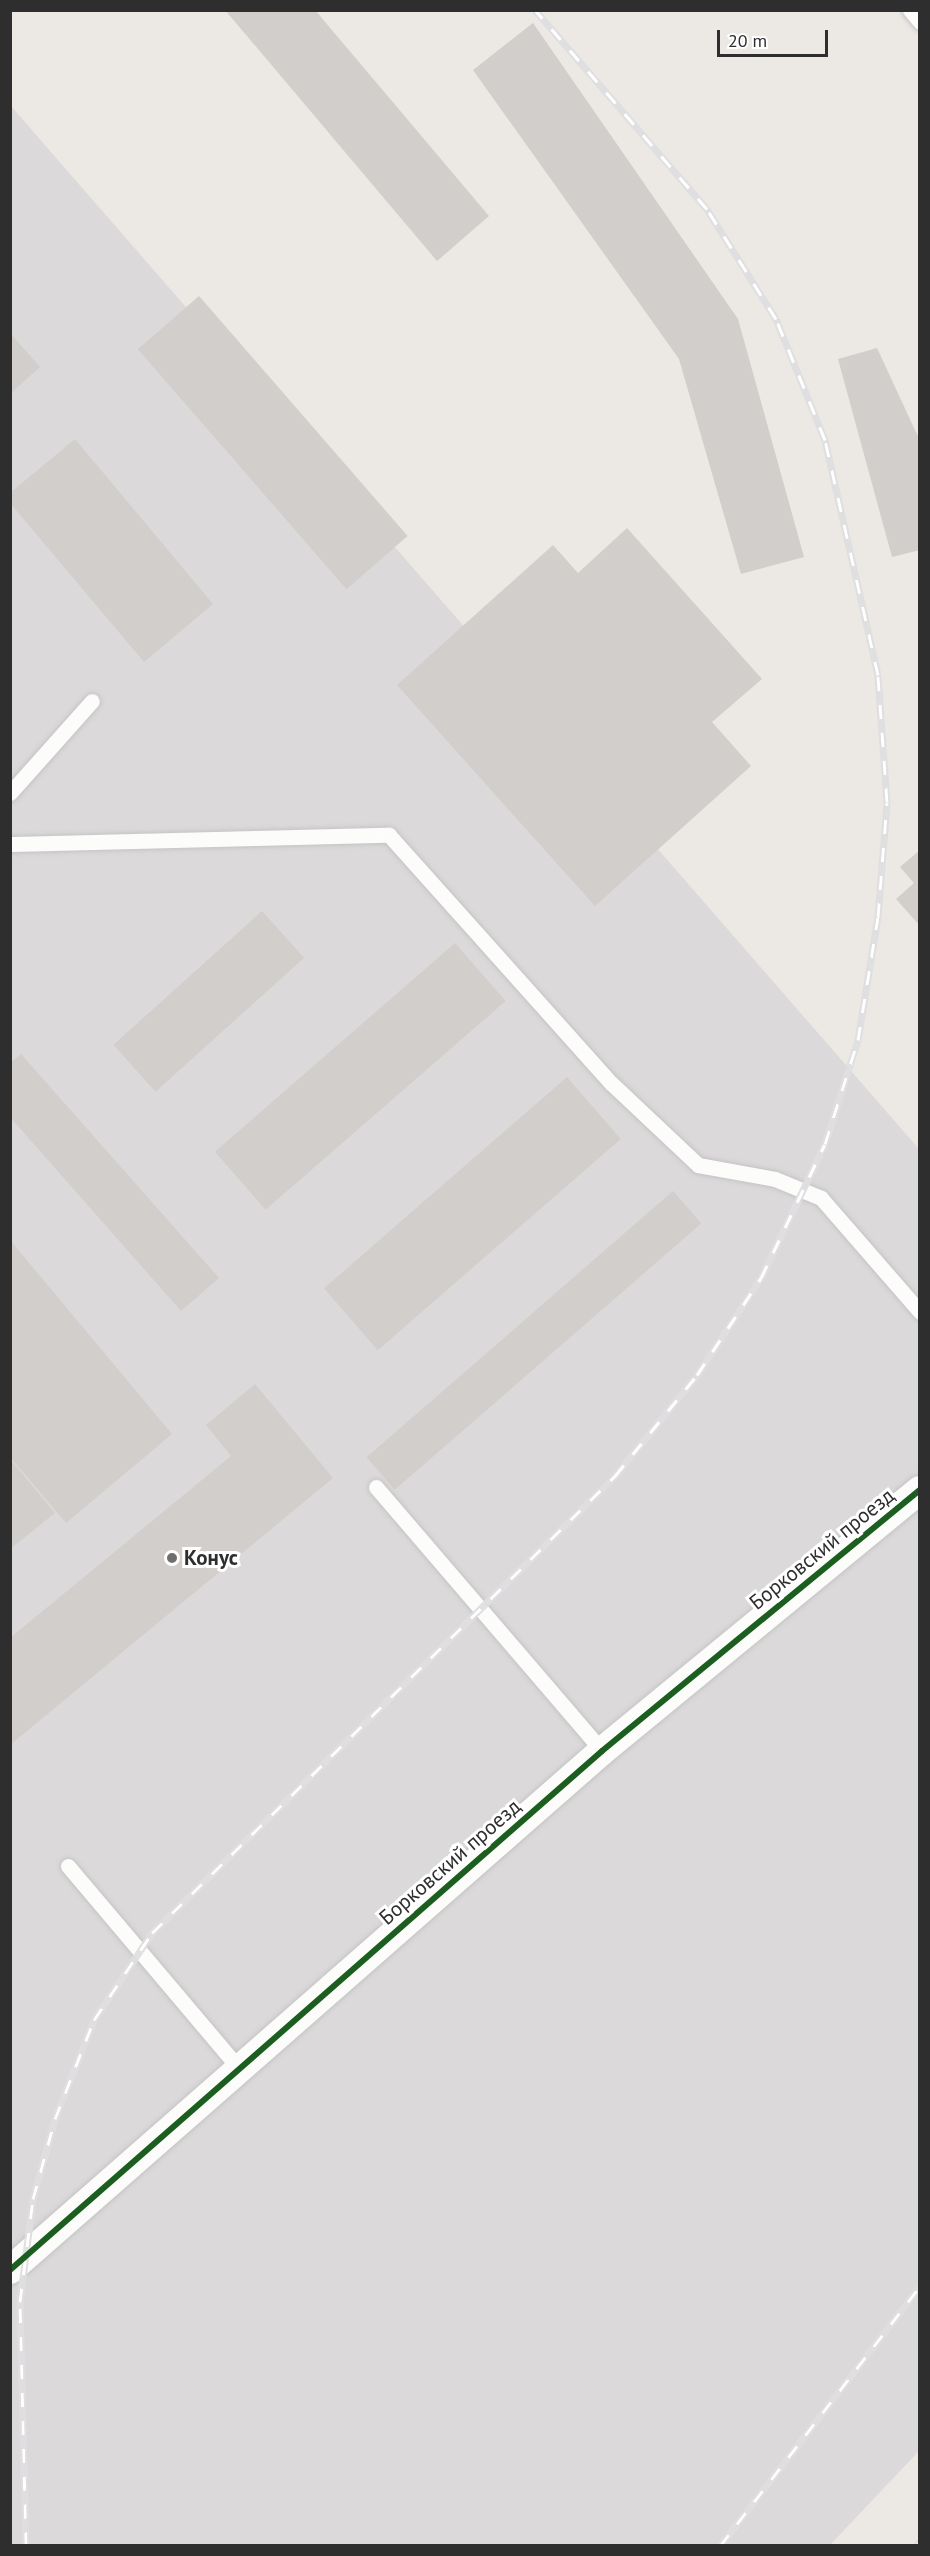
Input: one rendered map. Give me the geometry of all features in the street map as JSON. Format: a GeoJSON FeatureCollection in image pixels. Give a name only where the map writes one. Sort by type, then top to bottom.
{"type":"FeatureCollection","features":[{"type":"Feature","properties":{"kind":"street","name":"Борковский проезд"},"geometry":{"type":"LineString","coordinates":[[10,2270],[602,1751],[920,1490]]}},
{"type":"Feature","properties":{"kind":"lane"},"geometry":{"type":"LineString","coordinates":[[910,10],[920,22]]}},
{"type":"Feature","properties":{"kind":"lane"},"geometry":{"type":"LineString","coordinates":[[10,793],[92,701]]}},
{"type":"Feature","properties":{"kind":"lane"},"geometry":{"type":"LineString","coordinates":[[10,844],[389,835],[611,1083],[698,1165],[775,1179],[821,1198],[920,1312]]}},
{"type":"Feature","properties":{"kind":"lane"},"geometry":{"type":"LineString","coordinates":[[376,1487],[602,1751]]}},
{"type":"Feature","properties":{"kind":"lane"},"geometry":{"type":"LineString","coordinates":[[68,1866],[238,2068]]}},
{"type":"Feature","properties":{"kind":"shaded area"},"geometry":{"type":"Polygon","coordinates":[[[10,105],[919,1149],[919,2451],[830,2545],[11,2545],[10,105]]]}},
{"type":"Feature","properties":{"kind":"building"},"geometry":{"type":"Polygon","coordinates":[[[225,10],[315,10],[489,216],[437,261],[225,10]]]}},
{"type":"Feature","properties":{"kind":"building"},"geometry":{"type":"Polygon","coordinates":[[[533,23],[738,319],[804,557],[741,574],[679,359],[473,70],[533,23]]]}},
{"type":"Feature","properties":{"kind":"building"},"geometry":{"type":"Polygon","coordinates":[[[199,296],[408,536],[346,589],[138,349],[199,296]]]}},
{"type":"Feature","properties":{"kind":"building"},"geometry":{"type":"Polygon","coordinates":[[[10,333],[40,367],[10,394],[10,333]]]}},
{"type":"Feature","properties":{"kind":"building"},"geometry":{"type":"Polygon","coordinates":[[[877,348],[920,441],[920,550],[892,557],[838,359],[877,348]]]}},
{"type":"Feature","properties":{"kind":"building"},"geometry":{"type":"Polygon","coordinates":[[[75,439],[213,604],[144,662],[10,503],[10,493],[75,439]]]}},
{"type":"Feature","properties":{"kind":"building"},"geometry":{"type":"Polygon","coordinates":[[[627,528],[762,679],[712,722],[751,766],[595,906],[397,685],[553,545],[578,573],[627,528]]]}},
{"type":"Feature","properties":{"kind":"building"},"geometry":{"type":"Polygon","coordinates":[[[920,850],[920,926],[896,899],[914,883],[900,867],[920,850]]]}},
{"type":"Feature","properties":{"kind":"building"},"geometry":{"type":"Polygon","coordinates":[[[262,911],[304,958],[156,1092],[113,1045],[262,911]]]}},
{"type":"Feature","properties":{"kind":"building"},"geometry":{"type":"Polygon","coordinates":[[[455,943],[506,1001],[266,1210],[215,1152],[455,943]]]}},
{"type":"Feature","properties":{"kind":"building"},"geometry":{"type":"Polygon","coordinates":[[[21,1054],[219,1278],[181,1311],[10,1117],[10,1063],[21,1054]]]}},
{"type":"Feature","properties":{"kind":"building"},"geometry":{"type":"Polygon","coordinates":[[[567,1077],[621,1139],[378,1350],[324,1288],[567,1077]]]}},
{"type":"Feature","properties":{"kind":"building"},"geometry":{"type":"Polygon","coordinates":[[[673,1191],[701,1223],[395,1490],[367,1457],[673,1191]]]}},
{"type":"Feature","properties":{"kind":"building"},"geometry":{"type":"Polygon","coordinates":[[[10,1240],[172,1434],[66,1523],[10,1457],[10,1240]]]}},
{"type":"Feature","properties":{"kind":"building","name":"Конус"},"geometry":{"type":"Polygon","coordinates":[[[255,1384],[333,1478],[10,1745],[10,1638],[231,1456],[206,1425],[255,1384]]]}},
{"type":"Feature","properties":{"kind":"building"},"geometry":{"type":"Polygon","coordinates":[[[10,1459],[55,1513],[10,1549],[10,1459]]]}},
{"type":"Feature","properties":{"kind":"railway"},"geometry":{"type":"LineString","coordinates":[[26,2546],[20,2302],[33,2199],[55,2119],[94,2020],[152,1933],[615,1476],[697,1375],[761,1278],[825,1144],[858,1040],[878,917],[887,802],[878,675],[825,440],[776,319],[707,209],[535,10]]}},
{"type":"Feature","properties":{"kind":"railway"},"geometry":{"type":"LineString","coordinates":[[720,2546],[920,2286]]}},
{"type":"Feature","properties":{"kind":"railway"},"geometry":{"type":"LineString","coordinates":[[916,2546],[920,2542]]}},
{"type":"Feature","properties":{"kind":"cycle path"},"geometry":{"type":"LineString","coordinates":[[10,2270],[602,1751],[920,1490]]}},
{"type":"Feature","properties":{"kind":"place","name":"Конус"},"geometry":{"type":"Point","coordinates":[172,1558]}}]}
